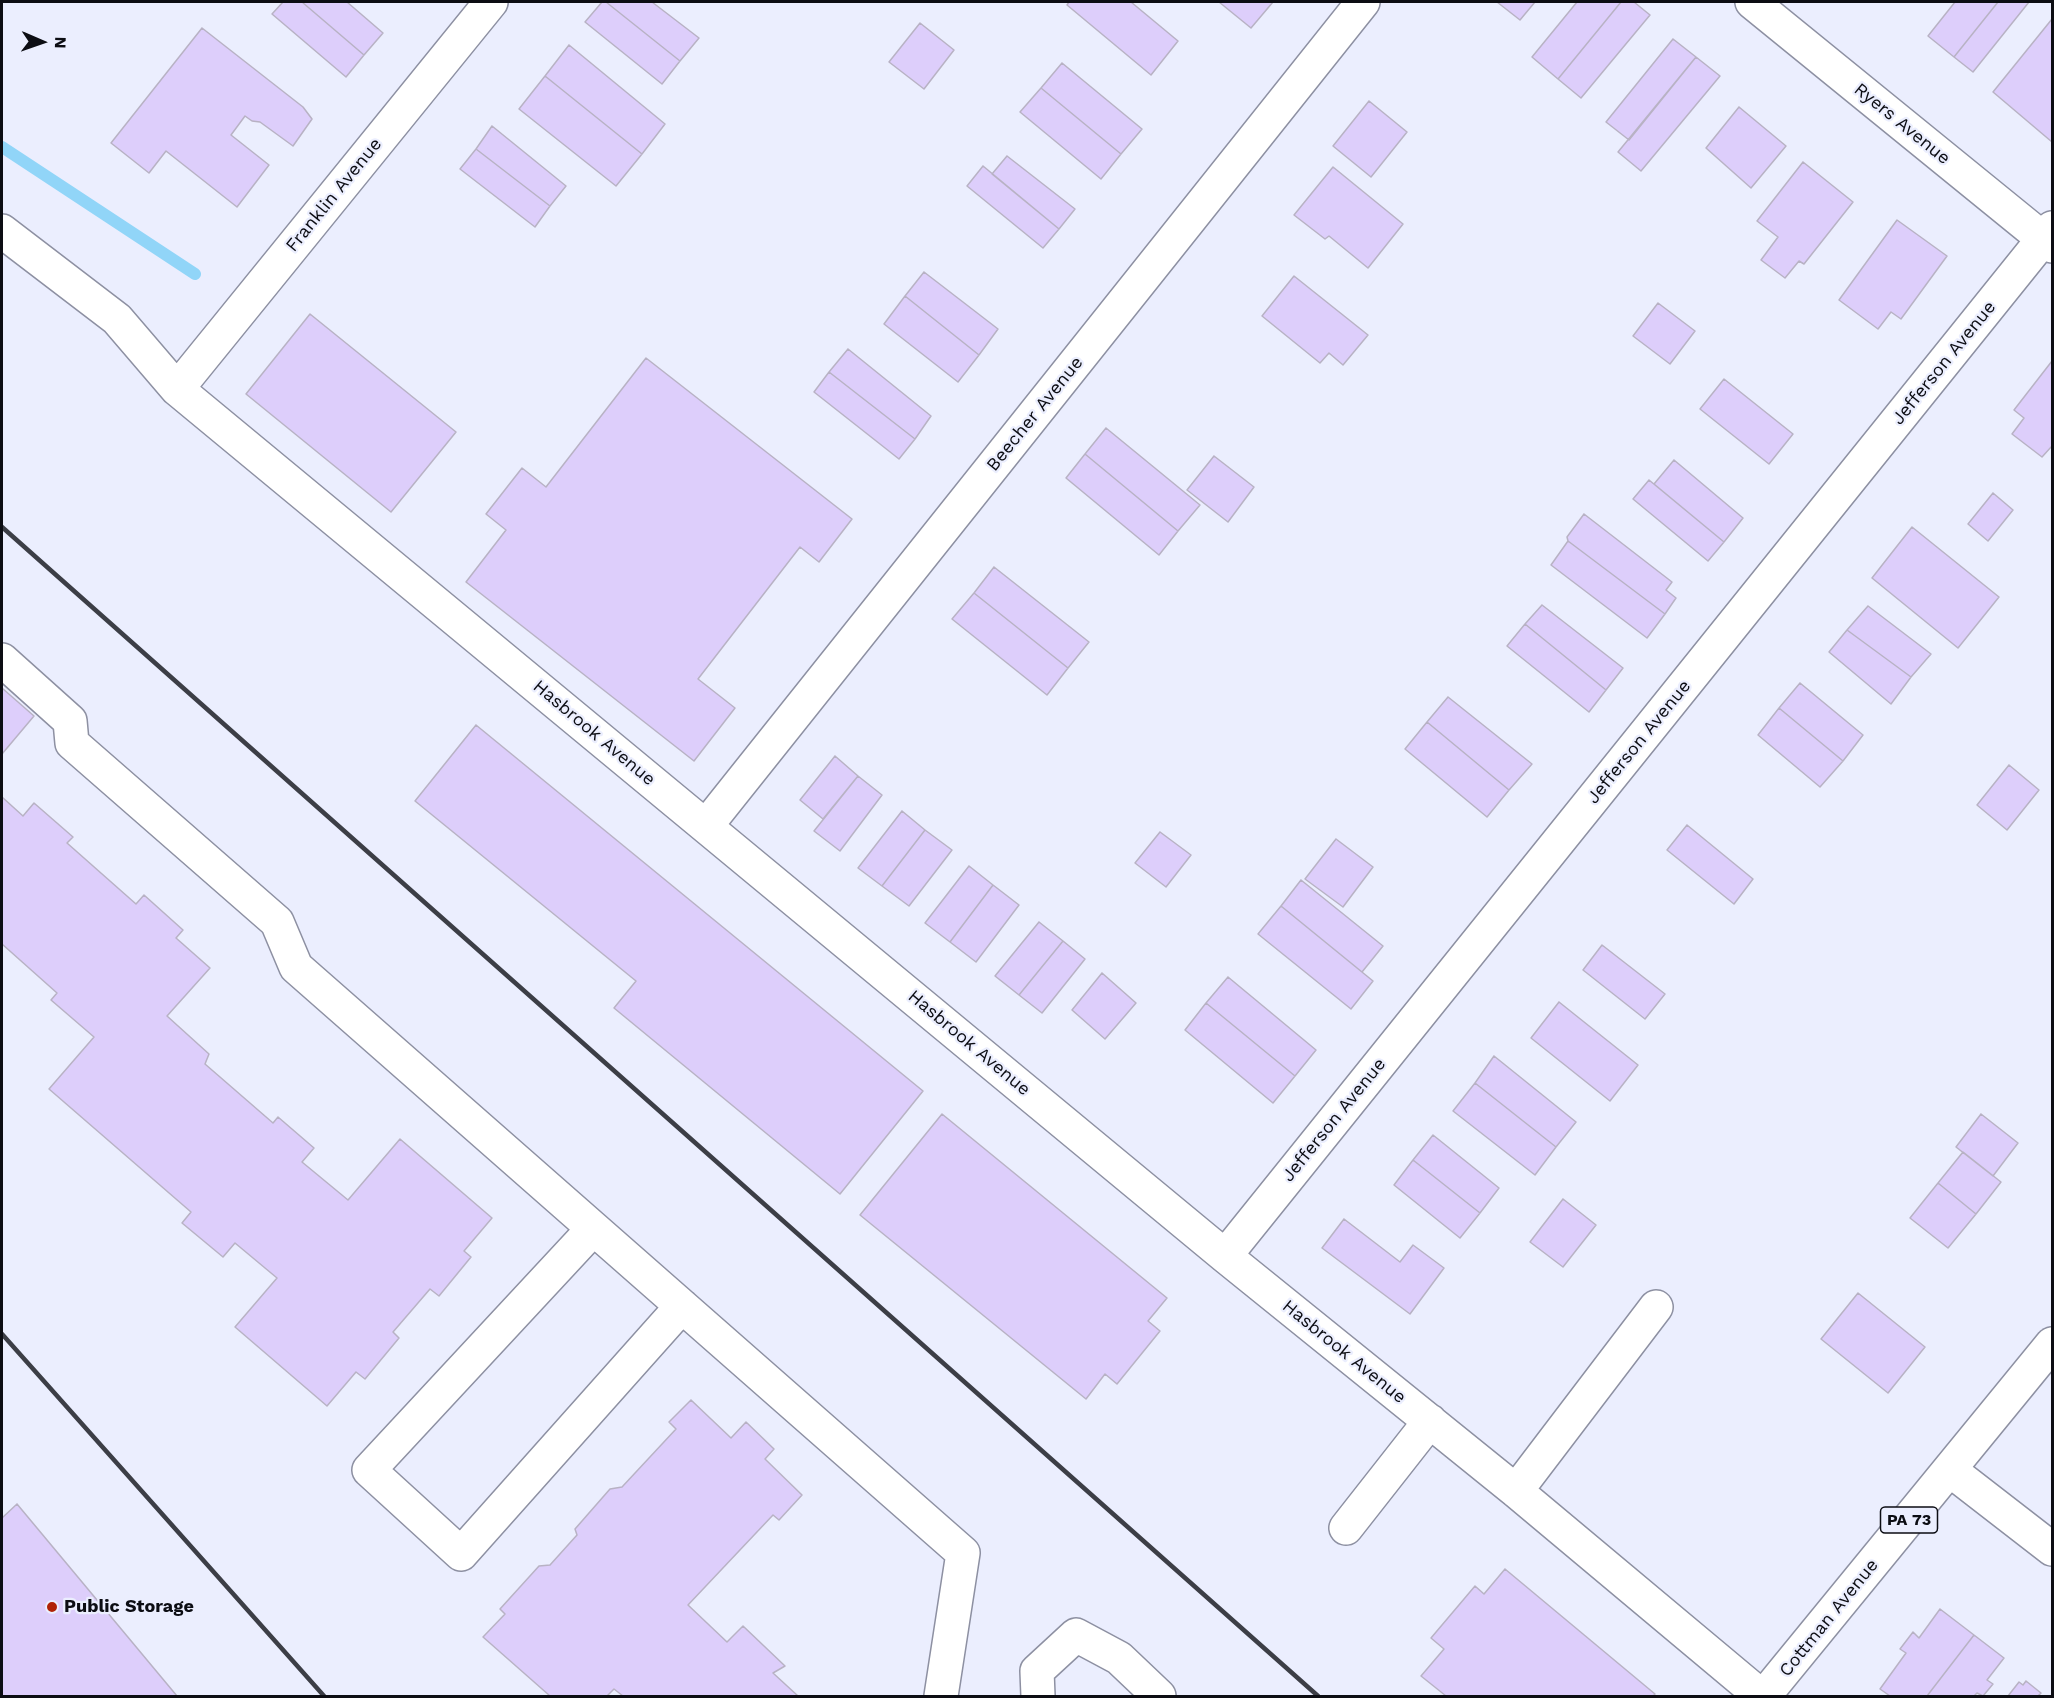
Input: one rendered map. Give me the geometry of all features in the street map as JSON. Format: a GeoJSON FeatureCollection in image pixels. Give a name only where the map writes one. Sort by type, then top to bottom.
{"type":"FeatureCollection","features":[{"type":"Feature","properties":{"kind":"street","name":"Franklin Avenue"},"geometry":{"type":"LineString","coordinates":[[177,389],[491,2]]}},
{"type":"Feature","properties":{"kind":"street","name":"Beecher Avenue"},"geometry":{"type":"LineString","coordinates":[[706,826],[1363,2]]}},
{"type":"Feature","properties":{"kind":"street","name":"Ryers Avenue"},"geometry":{"type":"LineString","coordinates":[[1752,2],[2050,237]]}},
{"type":"Feature","properties":{"kind":"street","name":"Hasbrook Avenue"},"geometry":{"type":"LineString","coordinates":[[2,231],[117,319],[177,389],[1225,1256],[1771,1694]]}},
{"type":"Feature","properties":{"kind":"street","name":"Jefferson Avenue"},"geometry":{"type":"LineString","coordinates":[[1225,1256],[2050,237]]}},
{"type":"Feature","properties":{"kind":"street"},"geometry":{"type":"LineString","coordinates":[[2,660],[70,722],[72,743],[277,922],[296,967],[963,1553],[941,1696]]}},
{"type":"Feature","properties":{"kind":"street"},"geometry":{"type":"LineString","coordinates":[[594,1229],[369,1470],[461,1554],[682,1306]]}},
{"type":"Feature","properties":{"kind":"street"},"geometry":{"type":"LineString","coordinates":[[1516,1491],[1656,1307]]}},
{"type":"Feature","properties":{"kind":"street","name":"Cottman Avenue"},"geometry":{"type":"LineString","coordinates":[[1771,1694],[2052,1344]]}},
{"type":"Feature","properties":{"kind":"street"},"geometry":{"type":"LineString","coordinates":[[1346,1528],[1430,1421]]}},
{"type":"Feature","properties":{"kind":"street"},"geometry":{"type":"LineString","coordinates":[[1950,1470],[2052,1549]]}},
{"type":"Feature","properties":{"kind":"street"},"geometry":{"type":"LineString","coordinates":[[1038,1696],[1037,1671],[1076,1635],[1119,1658],[1159,1696]]}},
{"type":"Feature","properties":{"kind":"building"},"geometry":{"type":"Polygon","coordinates":[[[283,2],[302,2],[364,55],[346,77],[272,14],[283,2]]]}},
{"type":"Feature","properties":{"kind":"building"},"geometry":{"type":"Polygon","coordinates":[[[302,2],[347,2],[383,33],[364,55],[302,2]]]}},
{"type":"Feature","properties":{"kind":"building"},"geometry":{"type":"Polygon","coordinates":[[[602,2],[606,2],[680,61],[662,84],[585,22],[602,2]]]}},
{"type":"Feature","properties":{"kind":"building"},"geometry":{"type":"Polygon","coordinates":[[[606,2],[652,2],[699,38],[680,61],[606,2]]]}},
{"type":"Feature","properties":{"kind":"building"},"geometry":{"type":"Polygon","coordinates":[[[1069,2],[1131,2],[1178,41],[1151,75],[1067,5],[1069,2]]]}},
{"type":"Feature","properties":{"kind":"building"},"geometry":{"type":"Polygon","coordinates":[[[1219,2],[1273,2],[1251,28],[1219,2]]]}},
{"type":"Feature","properties":{"kind":"building"},"geometry":{"type":"Polygon","coordinates":[[[1497,2],[1535,2],[1520,20],[1497,2]]]}},
{"type":"Feature","properties":{"kind":"building"},"geometry":{"type":"Polygon","coordinates":[[[1577,2],[1621,2],[1558,79],[1532,57],[1577,2]]]}},
{"type":"Feature","properties":{"kind":"building"},"geometry":{"type":"Polygon","coordinates":[[[1621,2],[1634,2],[1650,15],[1581,98],[1558,79],[1621,2]]]}},
{"type":"Feature","properties":{"kind":"building"},"geometry":{"type":"Polygon","coordinates":[[[1955,2],[1998,2],[1954,57],[1928,36],[1955,2]]]}},
{"type":"Feature","properties":{"kind":"building"},"geometry":{"type":"Polygon","coordinates":[[[1998,2],[2029,2],[1973,72],[1954,57],[1998,2]]]}},
{"type":"Feature","properties":{"kind":"building"},"geometry":{"type":"Polygon","coordinates":[[[2052,19],[2052,142],[1993,92],[2052,19]]]}},
{"type":"Feature","properties":{"kind":"building"},"geometry":{"type":"Polygon","coordinates":[[[920,23],[954,50],[924,89],[889,62],[920,23]]]}},
{"type":"Feature","properties":{"kind":"building"},"geometry":{"type":"Polygon","coordinates":[[[202,28],[303,107],[312,119],[293,146],[260,122],[252,121],[245,116],[231,135],[269,165],[237,207],[166,151],[149,173],[111,143],[202,28]]]}},
{"type":"Feature","properties":{"kind":"building"},"geometry":{"type":"Polygon","coordinates":[[[1673,39],[1696,57],[1629,140],[1606,122],[1673,39]]]}},
{"type":"Feature","properties":{"kind":"building"},"geometry":{"type":"Polygon","coordinates":[[[569,45],[665,124],[642,154],[545,76],[569,45]]]}},
{"type":"Feature","properties":{"kind":"building"},"geometry":{"type":"Polygon","coordinates":[[[1696,57],[1720,76],[1641,171],[1618,152],[1696,57]]]}},
{"type":"Feature","properties":{"kind":"building"},"geometry":{"type":"Polygon","coordinates":[[[1062,63],[1142,129],[1121,154],[1041,88],[1062,63]]]}},
{"type":"Feature","properties":{"kind":"building"},"geometry":{"type":"Polygon","coordinates":[[[545,76],[642,154],[616,186],[519,109],[545,76]]]}},
{"type":"Feature","properties":{"kind":"building"},"geometry":{"type":"Polygon","coordinates":[[[1041,88],[1121,154],[1101,179],[1020,112],[1041,88]]]}},
{"type":"Feature","properties":{"kind":"building"},"geometry":{"type":"Polygon","coordinates":[[[1369,101],[1407,132],[1371,177],[1333,146],[1369,101]]]}},
{"type":"Feature","properties":{"kind":"building"},"geometry":{"type":"Polygon","coordinates":[[[1739,107],[1786,146],[1751,188],[1706,148],[1739,107]]]}},
{"type":"Feature","properties":{"kind":"building"},"geometry":{"type":"Polygon","coordinates":[[[492,126],[566,186],[550,206],[476,149],[492,126]]]}},
{"type":"Feature","properties":{"kind":"building"},"geometry":{"type":"Polygon","coordinates":[[[476,149],[550,206],[535,227],[460,169],[476,149]]]}},
{"type":"Feature","properties":{"kind":"building"},"geometry":{"type":"Polygon","coordinates":[[[1007,156],[1075,209],[1059,229],[992,174],[1007,156]]]}},
{"type":"Feature","properties":{"kind":"building"},"geometry":{"type":"Polygon","coordinates":[[[1803,162],[1853,202],[1804,264],[1799,261],[1785,278],[1761,260],[1778,237],[1757,221],[1803,162]]]}},
{"type":"Feature","properties":{"kind":"building"},"geometry":{"type":"Polygon","coordinates":[[[983,166],[1059,229],[1043,248],[967,186],[983,166]]]}},
{"type":"Feature","properties":{"kind":"building"},"geometry":{"type":"Polygon","coordinates":[[[1333,167],[1403,224],[1368,268],[1329,236],[1325,239],[1294,215],[1333,167]]]}},
{"type":"Feature","properties":{"kind":"building"},"geometry":{"type":"Polygon","coordinates":[[[1897,220],[1947,256],[1901,319],[1891,312],[1878,329],[1839,300],[1897,220]]]}},
{"type":"Feature","properties":{"kind":"building"},"geometry":{"type":"Polygon","coordinates":[[[924,272],[998,329],[979,355],[905,296],[924,272]]]}},
{"type":"Feature","properties":{"kind":"building"},"geometry":{"type":"Polygon","coordinates":[[[1294,276],[1368,335],[1343,365],[1329,353],[1320,363],[1262,316],[1294,276]]]}},
{"type":"Feature","properties":{"kind":"building"},"geometry":{"type":"Polygon","coordinates":[[[905,296],[979,355],[958,382],[884,324],[905,296]]]}},
{"type":"Feature","properties":{"kind":"building"},"geometry":{"type":"Polygon","coordinates":[[[1658,303],[1695,331],[1670,364],[1633,336],[1658,303]]]}},
{"type":"Feature","properties":{"kind":"building"},"geometry":{"type":"Polygon","coordinates":[[[310,314],[456,432],[391,512],[246,394],[310,314]]]}},
{"type":"Feature","properties":{"kind":"building"},"geometry":{"type":"Polygon","coordinates":[[[848,349],[931,416],[915,439],[829,372],[848,349]]]}},
{"type":"Feature","properties":{"kind":"building"},"geometry":{"type":"Polygon","coordinates":[[[646,358],[852,519],[819,562],[800,547],[698,679],[735,708],[694,761],[466,582],[506,530],[486,514],[522,468],[546,487],[646,358]]]}},
{"type":"Feature","properties":{"kind":"building"},"geometry":{"type":"Polygon","coordinates":[[[2052,361],[2052,446],[2042,457],[2012,434],[2024,418],[2014,410],[2052,361]]]}},
{"type":"Feature","properties":{"kind":"building"},"geometry":{"type":"Polygon","coordinates":[[[829,372],[915,439],[899,459],[814,392],[829,372]]]}},
{"type":"Feature","properties":{"kind":"building"},"geometry":{"type":"Polygon","coordinates":[[[1724,379],[1793,434],[1769,464],[1700,409],[1724,379]]]}},
{"type":"Feature","properties":{"kind":"building"},"geometry":{"type":"Polygon","coordinates":[[[1106,428],[1200,505],[1178,531],[1085,454],[1106,428]]]}},
{"type":"Feature","properties":{"kind":"building"},"geometry":{"type":"Polygon","coordinates":[[[1085,454],[1178,531],[1159,555],[1066,478],[1085,454]]]}},
{"type":"Feature","properties":{"kind":"building"},"geometry":{"type":"Polygon","coordinates":[[[1214,456],[1254,487],[1228,522],[1187,490],[1214,456]]]}},
{"type":"Feature","properties":{"kind":"building"},"geometry":{"type":"Polygon","coordinates":[[[1674,460],[1743,518],[1724,542],[1654,484],[1674,460]]]}},
{"type":"Feature","properties":{"kind":"building"},"geometry":{"type":"Polygon","coordinates":[[[1649,480],[1724,542],[1708,561],[1633,499],[1649,480]]]}},
{"type":"Feature","properties":{"kind":"building"},"geometry":{"type":"Polygon","coordinates":[[[1993,493],[2013,510],[1988,541],[1968,524],[1993,493]]]}},
{"type":"Feature","properties":{"kind":"building"},"geometry":{"type":"Polygon","coordinates":[[[1584,514],[1672,582],[1666,590],[1676,598],[1665,614],[1568,541],[1567,537],[1584,514]]]}},
{"type":"Feature","properties":{"kind":"building"},"geometry":{"type":"Polygon","coordinates":[[[1912,527],[1999,597],[1958,648],[1872,578],[1912,527]]]}},
{"type":"Feature","properties":{"kind":"building"},"geometry":{"type":"Polygon","coordinates":[[[1568,541],[1665,614],[1647,638],[1551,565],[1568,541]]]}},
{"type":"Feature","properties":{"kind":"building"},"geometry":{"type":"Polygon","coordinates":[[[994,567],[1089,642],[1068,668],[974,593],[994,567]]]}},
{"type":"Feature","properties":{"kind":"building"},"geometry":{"type":"Polygon","coordinates":[[[974,593],[1068,668],[1047,695],[952,619],[974,593]]]}},
{"type":"Feature","properties":{"kind":"building"},"geometry":{"type":"Polygon","coordinates":[[[1542,605],[1623,668],[1606,690],[1525,624],[1542,605]]]}},
{"type":"Feature","properties":{"kind":"building"},"geometry":{"type":"Polygon","coordinates":[[[1868,606],[1931,654],[1911,677],[1847,630],[1868,606]]]}},
{"type":"Feature","properties":{"kind":"building"},"geometry":{"type":"Polygon","coordinates":[[[1525,624],[1606,690],[1589,712],[1507,646],[1525,624]]]}},
{"type":"Feature","properties":{"kind":"building"},"geometry":{"type":"Polygon","coordinates":[[[1847,630],[1911,677],[1891,704],[1829,652],[1847,630]]]}},
{"type":"Feature","properties":{"kind":"building"},"geometry":{"type":"Polygon","coordinates":[[[1800,683],[1863,735],[1843,761],[1779,708],[1800,683]]]}},
{"type":"Feature","properties":{"kind":"building"},"geometry":{"type":"Polygon","coordinates":[[[2,688],[34,716],[2,754],[2,688]]]}},
{"type":"Feature","properties":{"kind":"building"},"geometry":{"type":"Polygon","coordinates":[[[1448,697],[1532,764],[1509,790],[1427,722],[1448,697]]]}},
{"type":"Feature","properties":{"kind":"building"},"geometry":{"type":"Polygon","coordinates":[[[1779,708],[1843,761],[1820,787],[1758,735],[1779,708]]]}},
{"type":"Feature","properties":{"kind":"building"},"geometry":{"type":"Polygon","coordinates":[[[1427,722],[1509,790],[1487,817],[1405,749],[1427,722]]]}},
{"type":"Feature","properties":{"kind":"building"},"geometry":{"type":"Polygon","coordinates":[[[476,725],[923,1091],[840,1194],[614,1008],[636,981],[415,801],[476,725]]]}},
{"type":"Feature","properties":{"kind":"building"},"geometry":{"type":"Polygon","coordinates":[[[835,756],[858,776],[823,819],[800,800],[835,756]]]}},
{"type":"Feature","properties":{"kind":"building"},"geometry":{"type":"Polygon","coordinates":[[[2009,765],[2039,790],[2007,830],[1977,805],[2009,765]]]}},
{"type":"Feature","properties":{"kind":"building"},"geometry":{"type":"Polygon","coordinates":[[[858,776],[882,795],[840,851],[814,831],[858,776]]]}},
{"type":"Feature","properties":{"kind":"building"},"geometry":{"type":"Polygon","coordinates":[[[2,797],[23,816],[34,803],[73,837],[67,843],[136,904],[144,895],[183,930],[176,938],[210,968],[167,1016],[209,1054],[205,1064],[273,1123],[278,1117],[314,1148],[302,1162],[348,1200],[400,1139],[492,1218],[464,1251],[471,1257],[439,1296],[430,1289],[393,1332],[399,1338],[365,1379],[356,1372],[327,1406],[235,1327],[277,1278],[235,1243],[223,1257],[182,1223],[191,1212],[49,1089],[94,1037],[51,1000],[57,993],[2,944],[2,797]]]}},
{"type":"Feature","properties":{"kind":"building"},"geometry":{"type":"Polygon","coordinates":[[[902,811],[925,830],[882,886],[858,868],[902,811]]]}},
{"type":"Feature","properties":{"kind":"building"},"geometry":{"type":"Polygon","coordinates":[[[1687,825],[1753,879],[1734,904],[1667,850],[1687,825]]]}},
{"type":"Feature","properties":{"kind":"building"},"geometry":{"type":"Polygon","coordinates":[[[925,830],[952,850],[909,906],[882,886],[925,830]]]}},
{"type":"Feature","properties":{"kind":"building"},"geometry":{"type":"Polygon","coordinates":[[[1160,832],[1191,855],[1166,887],[1135,863],[1160,832]]]}},
{"type":"Feature","properties":{"kind":"building"},"geometry":{"type":"Polygon","coordinates":[[[1336,839],[1373,867],[1343,907],[1305,879],[1336,839]]]}},
{"type":"Feature","properties":{"kind":"building"},"geometry":{"type":"Polygon","coordinates":[[[969,866],[993,885],[950,942],[925,923],[969,866]]]}},
{"type":"Feature","properties":{"kind":"building"},"geometry":{"type":"Polygon","coordinates":[[[1301,880],[1383,946],[1362,972],[1281,906],[1301,880]]]}},
{"type":"Feature","properties":{"kind":"building"},"geometry":{"type":"Polygon","coordinates":[[[993,885],[1019,905],[976,962],[950,942],[993,885]]]}},
{"type":"Feature","properties":{"kind":"building"},"geometry":{"type":"Polygon","coordinates":[[[1281,906],[1373,981],[1351,1009],[1258,934],[1281,906]]]}},
{"type":"Feature","properties":{"kind":"building"},"geometry":{"type":"Polygon","coordinates":[[[1039,922],[1063,941],[1019,995],[995,976],[1039,922]]]}},
{"type":"Feature","properties":{"kind":"building"},"geometry":{"type":"Polygon","coordinates":[[[1063,941],[1085,959],[1042,1013],[1019,995],[1063,941]]]}},
{"type":"Feature","properties":{"kind":"building"},"geometry":{"type":"Polygon","coordinates":[[[1602,945],[1665,994],[1645,1019],[1583,970],[1602,945]]]}},
{"type":"Feature","properties":{"kind":"building"},"geometry":{"type":"Polygon","coordinates":[[[1102,973],[1136,1003],[1105,1039],[1072,1010],[1102,973]]]}},
{"type":"Feature","properties":{"kind":"building"},"geometry":{"type":"Polygon","coordinates":[[[1228,977],[1316,1050],[1295,1076],[1206,1003],[1228,977]]]}},
{"type":"Feature","properties":{"kind":"building"},"geometry":{"type":"Polygon","coordinates":[[[1559,1002],[1638,1065],[1610,1101],[1531,1038],[1559,1002]]]}},
{"type":"Feature","properties":{"kind":"building"},"geometry":{"type":"Polygon","coordinates":[[[1206,1003],[1295,1076],[1273,1103],[1185,1030],[1206,1003]]]}},
{"type":"Feature","properties":{"kind":"building"},"geometry":{"type":"Polygon","coordinates":[[[1494,1056],[1576,1122],[1556,1147],[1475,1083],[1494,1056]]]}},
{"type":"Feature","properties":{"kind":"building"},"geometry":{"type":"Polygon","coordinates":[[[1475,1083],[1556,1147],[1535,1175],[1453,1111],[1475,1083]]]}},
{"type":"Feature","properties":{"kind":"building"},"geometry":{"type":"Polygon","coordinates":[[[942,1114],[1167,1298],[1148,1321],[1160,1331],[1117,1384],[1105,1374],[1086,1399],[860,1215],[942,1114]]]}},
{"type":"Feature","properties":{"kind":"building"},"geometry":{"type":"Polygon","coordinates":[[[1981,1114],[2018,1143],[1993,1176],[1956,1147],[1981,1114]]]}},
{"type":"Feature","properties":{"kind":"building"},"geometry":{"type":"Polygon","coordinates":[[[1433,1135],[1499,1188],[1480,1213],[1413,1160],[1433,1135]]]}},
{"type":"Feature","properties":{"kind":"building"},"geometry":{"type":"Polygon","coordinates":[[[1963,1152],[2001,1182],[1976,1214],[1938,1183],[1963,1152]]]}},
{"type":"Feature","properties":{"kind":"building"},"geometry":{"type":"Polygon","coordinates":[[[1413,1160],[1480,1213],[1460,1238],[1394,1185],[1413,1160]]]}},
{"type":"Feature","properties":{"kind":"building"},"geometry":{"type":"Polygon","coordinates":[[[1938,1183],[1976,1214],[1948,1248],[1910,1218],[1938,1183]]]}},
{"type":"Feature","properties":{"kind":"building"},"geometry":{"type":"Polygon","coordinates":[[[1563,1199],[1596,1225],[1563,1267],[1530,1242],[1563,1199]]]}},
{"type":"Feature","properties":{"kind":"building"},"geometry":{"type":"Polygon","coordinates":[[[1344,1219],[1400,1262],[1413,1245],[1444,1268],[1410,1314],[1322,1248],[1344,1219]]]}},
{"type":"Feature","properties":{"kind":"building"},"geometry":{"type":"Polygon","coordinates":[[[1858,1293],[1925,1347],[1888,1393],[1821,1339],[1858,1293]]]}},
{"type":"Feature","properties":{"kind":"building"},"geometry":{"type":"Polygon","coordinates":[[[691,1400],[731,1438],[746,1422],[774,1449],[765,1459],[802,1495],[779,1520],[773,1515],[688,1605],[727,1642],[743,1626],[785,1666],[773,1673],[798,1696],[623,1696],[614,1689],[607,1696],[550,1696],[483,1637],[505,1614],[500,1609],[539,1566],[550,1565],[577,1535],[575,1529],[610,1489],[622,1487],[676,1429],[669,1422],[691,1400]]]}},
{"type":"Feature","properties":{"kind":"building","name":"Public Storage"},"geometry":{"type":"Polygon","coordinates":[[[17,1504],[177,1696],[2,1696],[2,1518],[17,1504]]]}},
{"type":"Feature","properties":{"kind":"building"},"geometry":{"type":"Polygon","coordinates":[[[1505,1569],[1655,1694],[1653,1696],[1446,1696],[1421,1676],[1444,1649],[1431,1638],[1475,1586],[1484,1594],[1505,1569]]]}},
{"type":"Feature","properties":{"kind":"building"},"geometry":{"type":"Polygon","coordinates":[[[1940,1609],[1974,1635],[1927,1696],[1890,1696],[1880,1689],[1906,1653],[1900,1649],[1913,1632],[1919,1638],[1940,1609]]]}},
{"type":"Feature","properties":{"kind":"building"},"geometry":{"type":"Polygon","coordinates":[[[1974,1635],[2004,1658],[1987,1680],[1993,1684],[1983,1696],[1977,1693],[1974,1696],[1927,1696],[1974,1635]]]}},
{"type":"Feature","properties":{"kind":"building"},"geometry":{"type":"Polygon","coordinates":[[[2026,1681],[2041,1693],[2038,1696],[2008,1696],[2019,1682],[2023,1685],[2026,1681]]]}},
{"type":"Feature","properties":{"kind":"waterway"},"geometry":{"type":"LineString","coordinates":[[2,147],[195,274]]}},
{"type":"Feature","properties":{"kind":"railway"},"geometry":{"type":"LineString","coordinates":[[2,527],[1318,1696]]}},
{"type":"Feature","properties":{"kind":"railway"},"geometry":{"type":"LineString","coordinates":[[2,1334],[324,1696]]}},
{"type":"Feature","properties":{"kind":"place","name":"Public Storage"},"geometry":{"type":"Point","coordinates":[52,1607]}}]}
